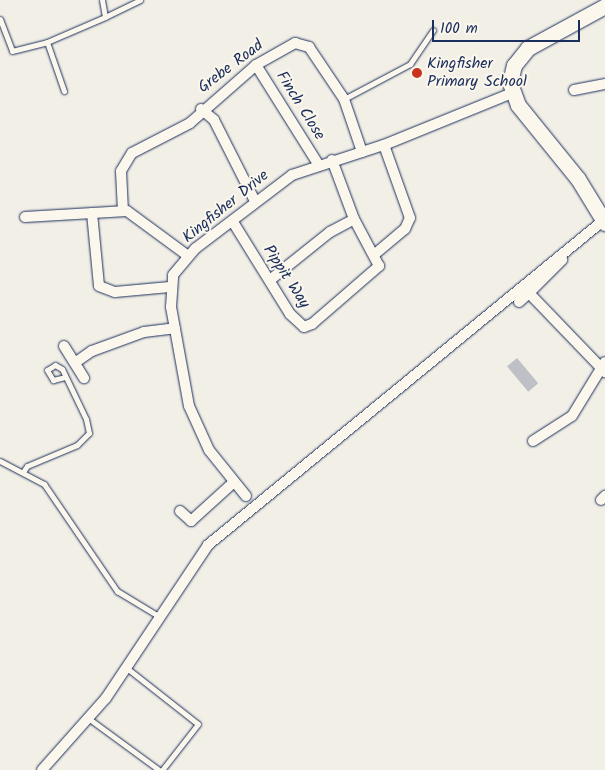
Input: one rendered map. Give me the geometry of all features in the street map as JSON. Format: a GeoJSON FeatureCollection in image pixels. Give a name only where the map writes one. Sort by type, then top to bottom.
{"type":"FeatureCollection","features":[{"type":"Feature","properties":{"kind":"street"},"geometry":{"type":"LineString","coordinates":[[42,770],[128,669],[208,545],[604,221],[512,93],[514,65],[528,48],[605,6]]}},
{"type":"Feature","properties":{"kind":"street","name":"Grebe Road"},"geometry":{"type":"LineString","coordinates":[[123,211],[122,171],[128,157],[195,119],[201,109],[256,65],[295,43],[309,47],[344,98],[362,152]]}},
{"type":"Feature","properties":{"kind":"street","name":"Finch Close"},"geometry":{"type":"LineString","coordinates":[[256,65],[318,164]]}},
{"type":"Feature","properties":{"kind":"street"},"geometry":{"type":"LineString","coordinates":[[574,90],[605,84]]}},
{"type":"Feature","properties":{"kind":"street","name":"Kingfisher Drive"},"geometry":{"type":"LineString","coordinates":[[170,287],[188,256],[233,222],[254,201],[292,175],[318,164],[384,145],[512,93]]}},
{"type":"Feature","properties":{"kind":"street","name":"Grebe Road"},"geometry":{"type":"LineString","coordinates":[[201,109],[214,120],[254,201]]}},
{"type":"Feature","properties":{"kind":"street"},"geometry":{"type":"LineString","coordinates":[[332,160],[354,219],[375,254],[405,230],[410,218],[384,145]]}},
{"type":"Feature","properties":{"kind":"street"},"geometry":{"type":"LineString","coordinates":[[25,217],[123,211],[188,256]]}},
{"type":"Feature","properties":{"kind":"street"},"geometry":{"type":"LineString","coordinates":[[92,213],[99,286],[115,292],[170,287],[175,328],[198,430],[246,496]]}},
{"type":"Feature","properties":{"kind":"street"},"geometry":{"type":"LineString","coordinates":[[270,280],[330,232],[354,219]]}},
{"type":"Feature","properties":{"kind":"street","name":"Pippit Way"},"geometry":{"type":"LineString","coordinates":[[233,222],[298,324],[308,326],[376,273],[375,254]]}},
{"type":"Feature","properties":{"kind":"street"},"geometry":{"type":"LineString","coordinates":[[519,302],[562,260]]}},
{"type":"Feature","properties":{"kind":"street"},"geometry":{"type":"LineString","coordinates":[[529,292],[603,367],[572,416],[533,441]]}},
{"type":"Feature","properties":{"kind":"street"},"geometry":{"type":"LineString","coordinates":[[76,362],[92,350],[144,332],[175,328]]}},
{"type":"Feature","properties":{"kind":"street"},"geometry":{"type":"LineString","coordinates":[[64,346],[76,362],[84,378]]}},
{"type":"Feature","properties":{"kind":"street"},"geometry":{"type":"LineString","coordinates":[[180,511],[191,521],[234,482]]}},
{"type":"Feature","properties":{"kind":"lane"},"geometry":{"type":"LineString","coordinates":[[102,0],[105,17]]}},
{"type":"Feature","properties":{"kind":"lane"},"geometry":{"type":"LineString","coordinates":[[0,19],[12,51],[47,42],[140,0]]}},
{"type":"Feature","properties":{"kind":"lane"},"geometry":{"type":"LineString","coordinates":[[344,98],[410,64],[433,30]]}},
{"type":"Feature","properties":{"kind":"lane"},"geometry":{"type":"LineString","coordinates":[[47,42],[64,91]]}},
{"type":"Feature","properties":{"kind":"lane"},"geometry":{"type":"LineString","coordinates":[[23,472],[27,466],[77,445],[89,433],[65,377]]}},
{"type":"Feature","properties":{"kind":"lane"},"geometry":{"type":"LineString","coordinates":[[0,461],[44,484],[117,591],[160,617]]}},
{"type":"Feature","properties":{"kind":"lane"},"geometry":{"type":"LineString","coordinates":[[88,718],[161,770],[198,724],[128,669]]}},
{"type":"Feature","properties":{"kind":"building"},"geometry":{"type":"Polygon","coordinates":[[[517,358],[538,383],[528,392],[507,366],[517,358]]]}},
{"type":"Feature","properties":{"kind":"place","name":"Kingfisher Primary School"},"geometry":{"type":"Point","coordinates":[417,73]}}]}
